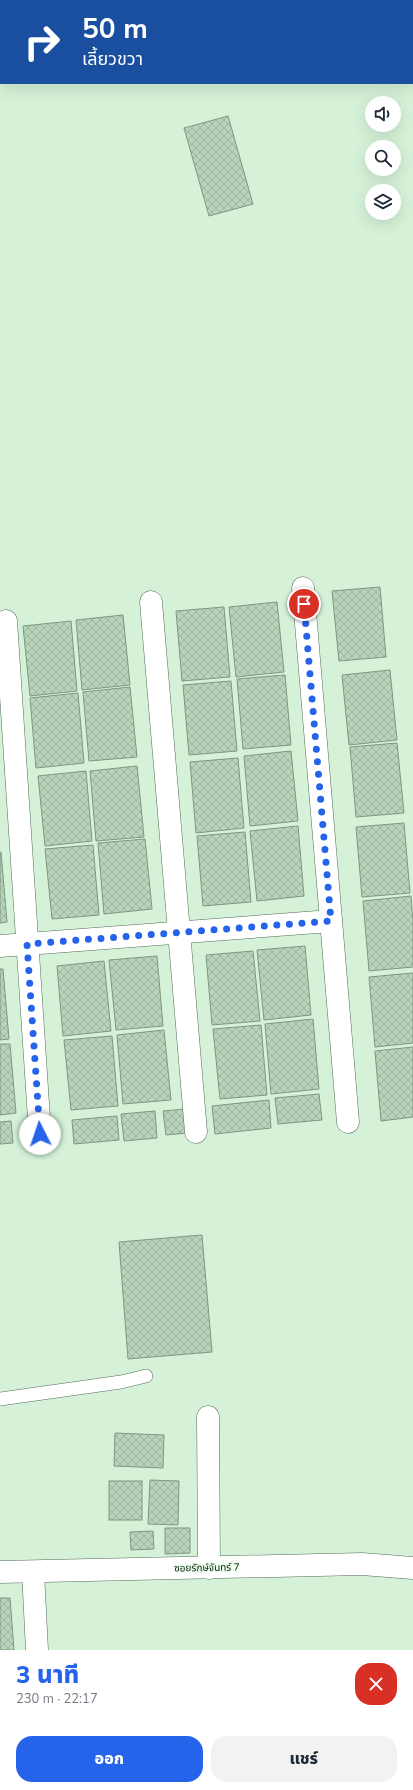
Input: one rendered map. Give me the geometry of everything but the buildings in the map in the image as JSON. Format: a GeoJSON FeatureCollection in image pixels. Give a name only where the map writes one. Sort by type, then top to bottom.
{"type":"FeatureCollection","features":[{"type":"Feature","properties":{"kind":"street"},"geometry":{"type":"LineString","coordinates":[[303,588],[348,1122]]}},
{"type":"Feature","properties":{"kind":"street"},"geometry":{"type":"LineString","coordinates":[[151,602],[196,1132]]}},
{"type":"Feature","properties":{"kind":"street"},"geometry":{"type":"LineString","coordinates":[[6,620],[40,1134]]}},
{"type":"Feature","properties":{"kind":"street"},"geometry":{"type":"LineString","coordinates":[[0,946],[331,921]]}},
{"type":"Feature","properties":{"kind":"street"},"geometry":{"type":"LineString","coordinates":[[208,1417],[209,1568]]}},
{"type":"Feature","properties":{"kind":"street","name":"ซอยรักษ์จันทร์ 7"},"geometry":{"type":"LineString","coordinates":[[0,1572],[362,1564],[413,1568]]}},
{"type":"Feature","properties":{"kind":"street"},"geometry":{"type":"LineString","coordinates":[[33,1572],[37,1650]]}},
{"type":"Feature","properties":{"kind":"lane"},"geometry":{"type":"LineString","coordinates":[[0,1399],[121,1382],[146,1376]]}},
{"type":"Feature","properties":{"kind":"route"},"geometry":{"type":"LineString","coordinates":[[40,1134],[27,944],[331,921],[304,604]]}}]}
